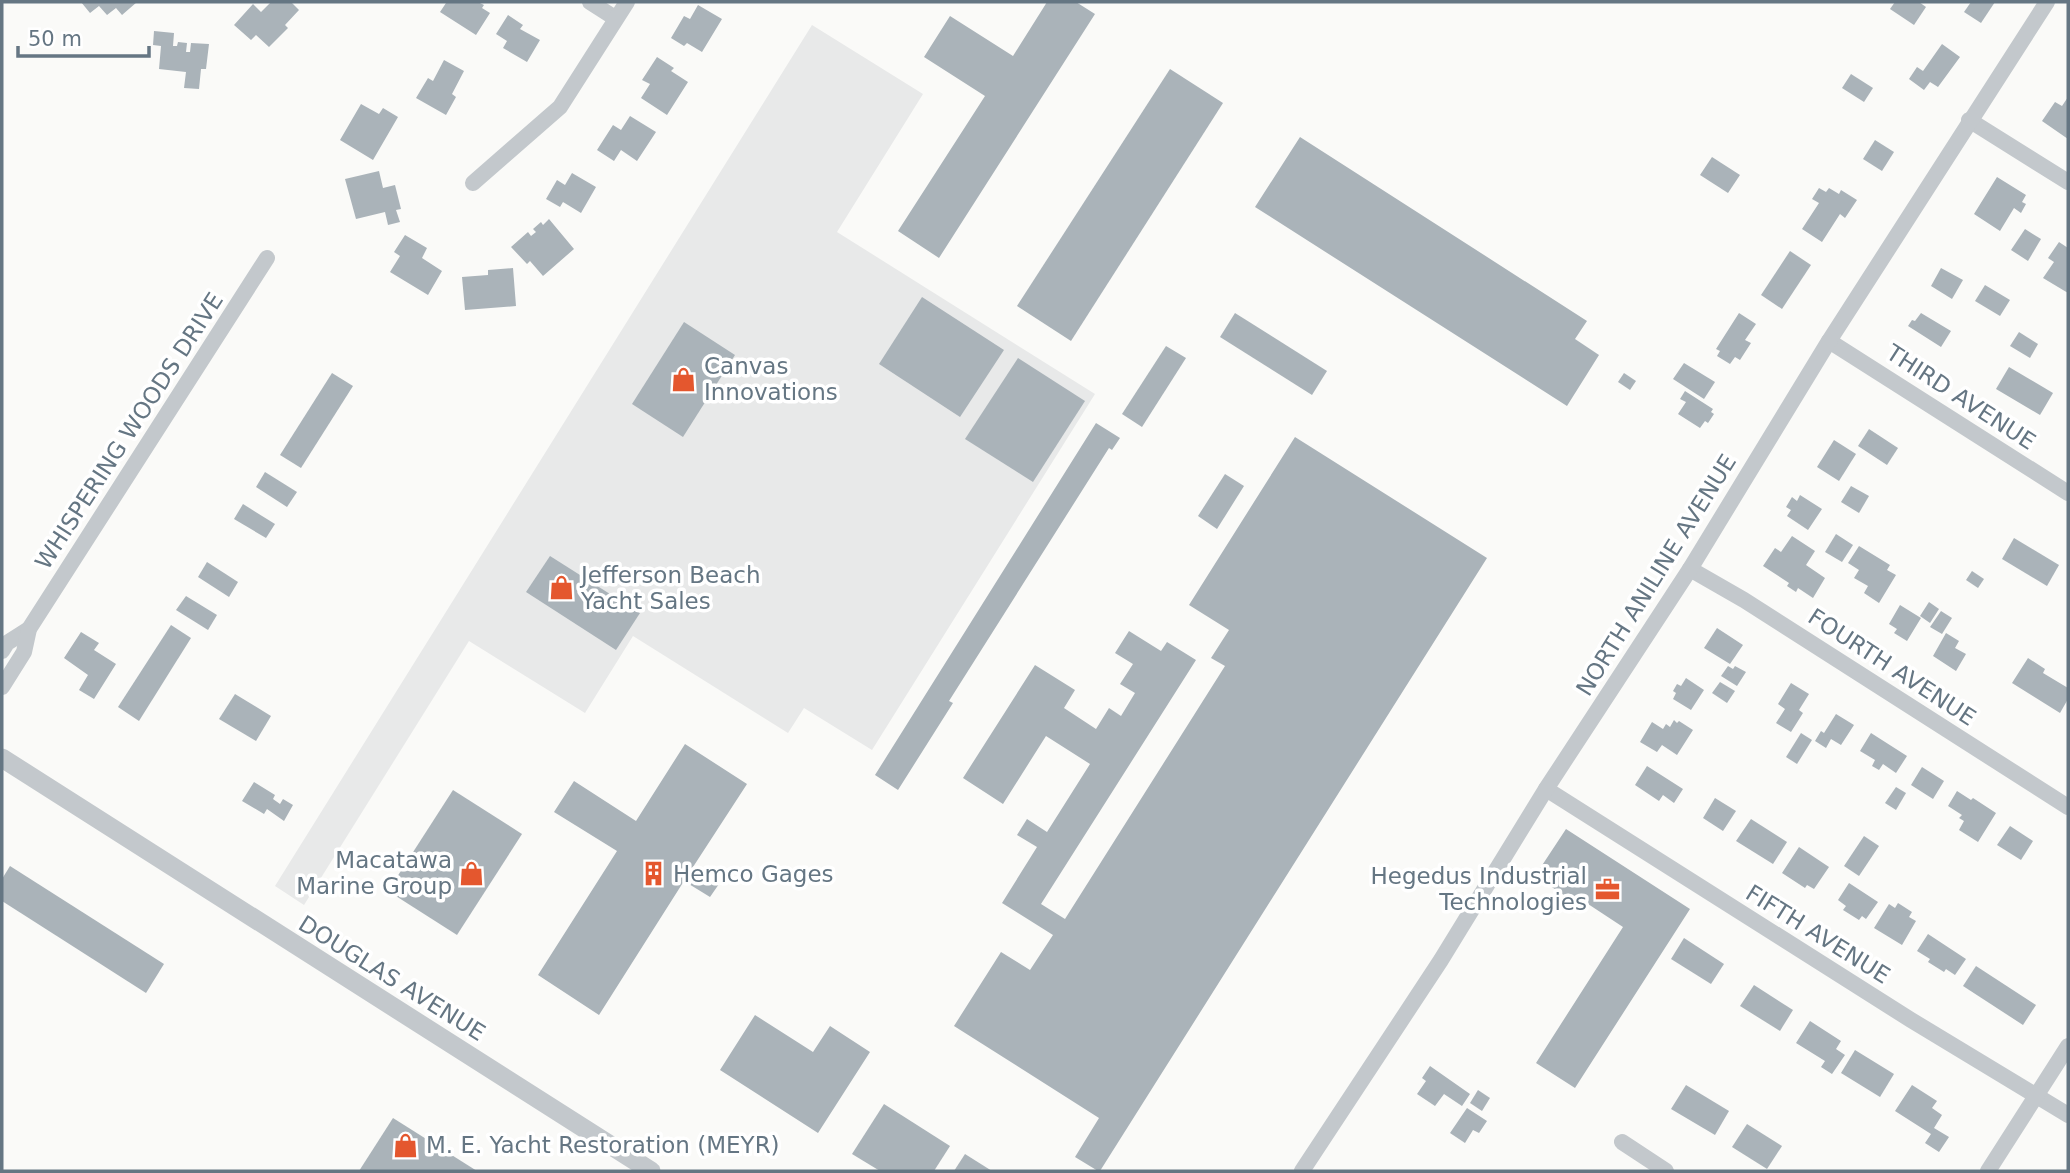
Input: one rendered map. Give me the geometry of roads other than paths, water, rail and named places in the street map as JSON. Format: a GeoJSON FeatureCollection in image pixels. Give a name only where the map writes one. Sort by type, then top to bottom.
{"type":"FeatureCollection","features":[{"type":"Feature","properties":{"kind":"street"},"geometry":{"type":"LineString","coordinates":[[590,2],[615,18]]}},
{"type":"Feature","properties":{"kind":"street"},"geometry":{"type":"LineString","coordinates":[[473,183],[560,107],[627,2]]}},
{"type":"Feature","properties":{"kind":"street","name":"NORTH ANILINE AVENUE"},"geometry":{"type":"LineString","coordinates":[[1302,1171],[1441,960],[1546,789],[1690,569],[1829,341],[2047,2]]}},
{"type":"Feature","properties":{"kind":"street"},"geometry":{"type":"LineString","coordinates":[[1969,120],[2068,182]]}},
{"type":"Feature","properties":{"kind":"street","name":"WHISPERING WOODS DRIVE"},"geometry":{"type":"LineString","coordinates":[[2,687],[24,652],[29,629],[267,258]]}},
{"type":"Feature","properties":{"kind":"street","name":"THIRD AVENUE"},"geometry":{"type":"LineString","coordinates":[[1829,341],[2068,493]]}},
{"type":"Feature","properties":{"kind":"street","name":"FOURTH AVENUE"},"geometry":{"type":"LineString","coordinates":[[1690,569],[1744,600],[2068,807]]}},
{"type":"Feature","properties":{"kind":"street","name":"WHISPERING WOODS DRIVE"},"geometry":{"type":"LineString","coordinates":[[2,651],[7,643],[29,629]]}},
{"type":"Feature","properties":{"kind":"street","name":"DOUGLAS AVENUE"},"geometry":{"type":"LineString","coordinates":[[2,758],[651,1171]]}},
{"type":"Feature","properties":{"kind":"street","name":"FIFTH AVENUE"},"geometry":{"type":"LineString","coordinates":[[1546,789],[1911,1020],[2068,1115]]}},
{"type":"Feature","properties":{"kind":"street"},"geometry":{"type":"LineString","coordinates":[[1988,1171],[2068,1046]]}},
{"type":"Feature","properties":{"kind":"street"},"geometry":{"type":"LineString","coordinates":[[1622,1142],[1666,1171]]}},
{"type":"Feature","properties":{"kind":"place","name":"Canvas Innovations"},"geometry":{"type":"Point","coordinates":[684,379]}},
{"type":"Feature","properties":{"kind":"place","name":"Jefferson Beach Yacht Sales"},"geometry":{"type":"Point","coordinates":[561,588]}},
{"type":"Feature","properties":{"kind":"place","name":"Macatawa Marine Group"},"geometry":{"type":"Point","coordinates":[472,873]}},
{"type":"Feature","properties":{"kind":"place","name":"Hemco Gages"},"geometry":{"type":"Point","coordinates":[653,874]}},
{"type":"Feature","properties":{"kind":"place","name":"Hegedus Industrial Technologies"},"geometry":{"type":"Point","coordinates":[1607,889]}},
{"type":"Feature","properties":{"kind":"place","name":"M. E. Yacht Restoration (MEYR)"},"geometry":{"type":"Point","coordinates":[406,1145]}}]}
